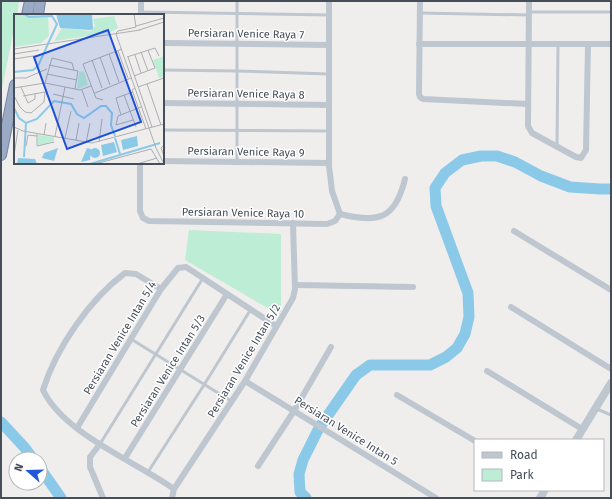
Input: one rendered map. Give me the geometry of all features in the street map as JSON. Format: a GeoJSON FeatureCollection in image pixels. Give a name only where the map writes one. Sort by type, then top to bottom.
{"type":"FeatureCollection","features":[{"type":"Feature","properties":{"kind":"highway"},"geometry":{"type":"LineString","coordinates":[[27,14],[30,1]]}},
{"type":"Feature","properties":{"kind":"highway"},"geometry":{"type":"LineString","coordinates":[[38,14],[40,1]]}},
{"type":"Feature","properties":{"kind":"highway"},"geometry":{"type":"LineString","coordinates":[[1,155],[14,90]]}},
{"type":"Feature","properties":{"kind":"highway"},"geometry":{"type":"LineString","coordinates":[[7,128],[14,105]]}},
{"type":"Feature","properties":{"kind":"street"},"geometry":{"type":"LineString","coordinates":[[141,1],[141,14]]}},
{"type":"Feature","properties":{"kind":"street"},"geometry":{"type":"LineString","coordinates":[[329,1],[328,163],[329,180],[340,214],[366,218],[386,214],[395,207],[400,197],[405,179]]}},
{"type":"Feature","properties":{"kind":"street"},"geometry":{"type":"LineString","coordinates":[[420,1],[420,97],[423,99],[528,104]]}},
{"type":"Feature","properties":{"kind":"street"},"geometry":{"type":"LineString","coordinates":[[529,1],[528,126],[530,130],[556,146],[576,157],[581,158],[586,150],[588,44]]}},
{"type":"Feature","properties":{"kind":"street","name":"Persiaran Venice Raya 7"},"geometry":{"type":"LineString","coordinates":[[164,42],[329,45]]}},
{"type":"Feature","properties":{"kind":"street"},"geometry":{"type":"LineString","coordinates":[[419,44],[611,44]]}},
{"type":"Feature","properties":{"kind":"street","name":"Persiaran Venice Raya 8"},"geometry":{"type":"LineString","coordinates":[[164,103],[328,105]]}},
{"type":"Feature","properties":{"kind":"street","name":"Persiaran Venice Raya 9"},"geometry":{"type":"LineString","coordinates":[[164,161],[328,163]]}},
{"type":"Feature","properties":{"kind":"street","name":"Persiaran Venice Raya 10"},"geometry":{"type":"LineString","coordinates":[[140,164],[140,211],[143,218],[149,221],[327,224],[335,221],[340,214]]}},
{"type":"Feature","properties":{"kind":"street","name":"Persiaran Venice Intan 5/2"},"geometry":{"type":"LineString","coordinates":[[172,498],[174,489],[245,381],[293,298],[295,285],[293,223]]}},
{"type":"Feature","properties":{"kind":"street"},"geometry":{"type":"LineString","coordinates":[[514,231],[611,290]]}},
{"type":"Feature","properties":{"kind":"street","name":"Persiaran Venice Intan 5/4"},"geometry":{"type":"LineString","coordinates":[[77,428],[161,289],[178,268],[186,267],[203,278]]}},
{"type":"Feature","properties":{"kind":"street"},"geometry":{"type":"LineString","coordinates":[[161,289],[136,274],[125,273],[113,282],[79,320],[46,378],[43,390],[48,401],[77,428],[100,444],[174,489]]}},
{"type":"Feature","properties":{"kind":"street"},"geometry":{"type":"LineString","coordinates":[[203,278],[276,326]]}},
{"type":"Feature","properties":{"kind":"street"},"geometry":{"type":"LineString","coordinates":[[295,285],[413,287]]}},
{"type":"Feature","properties":{"kind":"street","name":"Persiaran Venice Intan 5/3"},"geometry":{"type":"LineString","coordinates":[[125,458],[227,294]]}},
{"type":"Feature","properties":{"kind":"street"},"geometry":{"type":"LineString","coordinates":[[511,307],[611,369]]}},
{"type":"Feature","properties":{"kind":"street"},"geometry":{"type":"LineString","coordinates":[[258,466],[294,411],[331,347]]}},
{"type":"Feature","properties":{"kind":"street"},"geometry":{"type":"LineString","coordinates":[[487,371],[582,429]]}},
{"type":"Feature","properties":{"kind":"street","name":"Persiaran Venice Intan 5"},"geometry":{"type":"LineString","coordinates":[[245,381],[436,498]]}},
{"type":"Feature","properties":{"kind":"street"},"geometry":{"type":"LineString","coordinates":[[577,439],[611,383]]}},
{"type":"Feature","properties":{"kind":"street"},"geometry":{"type":"LineString","coordinates":[[397,395],[474,440]]}},
{"type":"Feature","properties":{"kind":"street"},"geometry":{"type":"LineString","coordinates":[[100,444],[90,457],[90,467],[103,498]]}},
{"type":"Feature","properties":{"kind":"lane"},"geometry":{"type":"LineString","coordinates":[[237,1],[237,162]]}},
{"type":"Feature","properties":{"kind":"lane"},"geometry":{"type":"LineString","coordinates":[[419,13],[611,12]]}},
{"type":"Feature","properties":{"kind":"lane"},"geometry":{"type":"LineString","coordinates":[[141,14],[237,13],[329,15]]}},
{"type":"Feature","properties":{"kind":"lane"},"geometry":{"type":"LineString","coordinates":[[556,146],[558,44]]}},
{"type":"Feature","properties":{"kind":"lane"},"geometry":{"type":"LineString","coordinates":[[164,70],[329,74]]}},
{"type":"Feature","properties":{"kind":"lane"},"geometry":{"type":"LineString","coordinates":[[164,130],[329,131]]}},
{"type":"Feature","properties":{"kind":"lane"},"geometry":{"type":"LineString","coordinates":[[100,444],[203,278]]}},
{"type":"Feature","properties":{"kind":"lane"},"geometry":{"type":"LineString","coordinates":[[148,472],[251,309]]}},
{"type":"Feature","properties":{"kind":"lane"},"geometry":{"type":"LineString","coordinates":[[131,339],[231,401]]}},
{"type":"Feature","properties":{"kind":"lane"},"geometry":{"type":"LineString","coordinates":[[595,408],[611,415]]}},
{"type":"Feature","properties":{"kind":"green space"},"geometry":{"type":"Polygon","coordinates":[[[1,1],[19,1],[17,14],[14,14],[14,29],[1,94],[1,1]]]}},
{"type":"Feature","properties":{"kind":"green space"},"geometry":{"type":"Polygon","coordinates":[[[189,230],[281,234],[281,312],[276,313],[185,260],[189,230]]]}},
{"type":"Feature","properties":{"kind":"waterway"},"geometry":{"type":"LineString","coordinates":[[306,498],[300,492],[299,474],[303,460],[319,428],[356,375],[370,365],[430,365],[446,357],[457,348],[465,334],[469,317],[468,293],[436,206],[435,188],[445,173],[462,160],[481,156],[497,156],[515,162],[541,176],[570,187],[611,189]]}},
{"type":"Feature","properties":{"kind":"waterway"},"geometry":{"type":"LineString","coordinates":[[1,422],[27,451]]}},
{"type":"Feature","properties":{"kind":"waterway"},"geometry":{"type":"LineString","coordinates":[[48,479],[61,498]]}}]}
